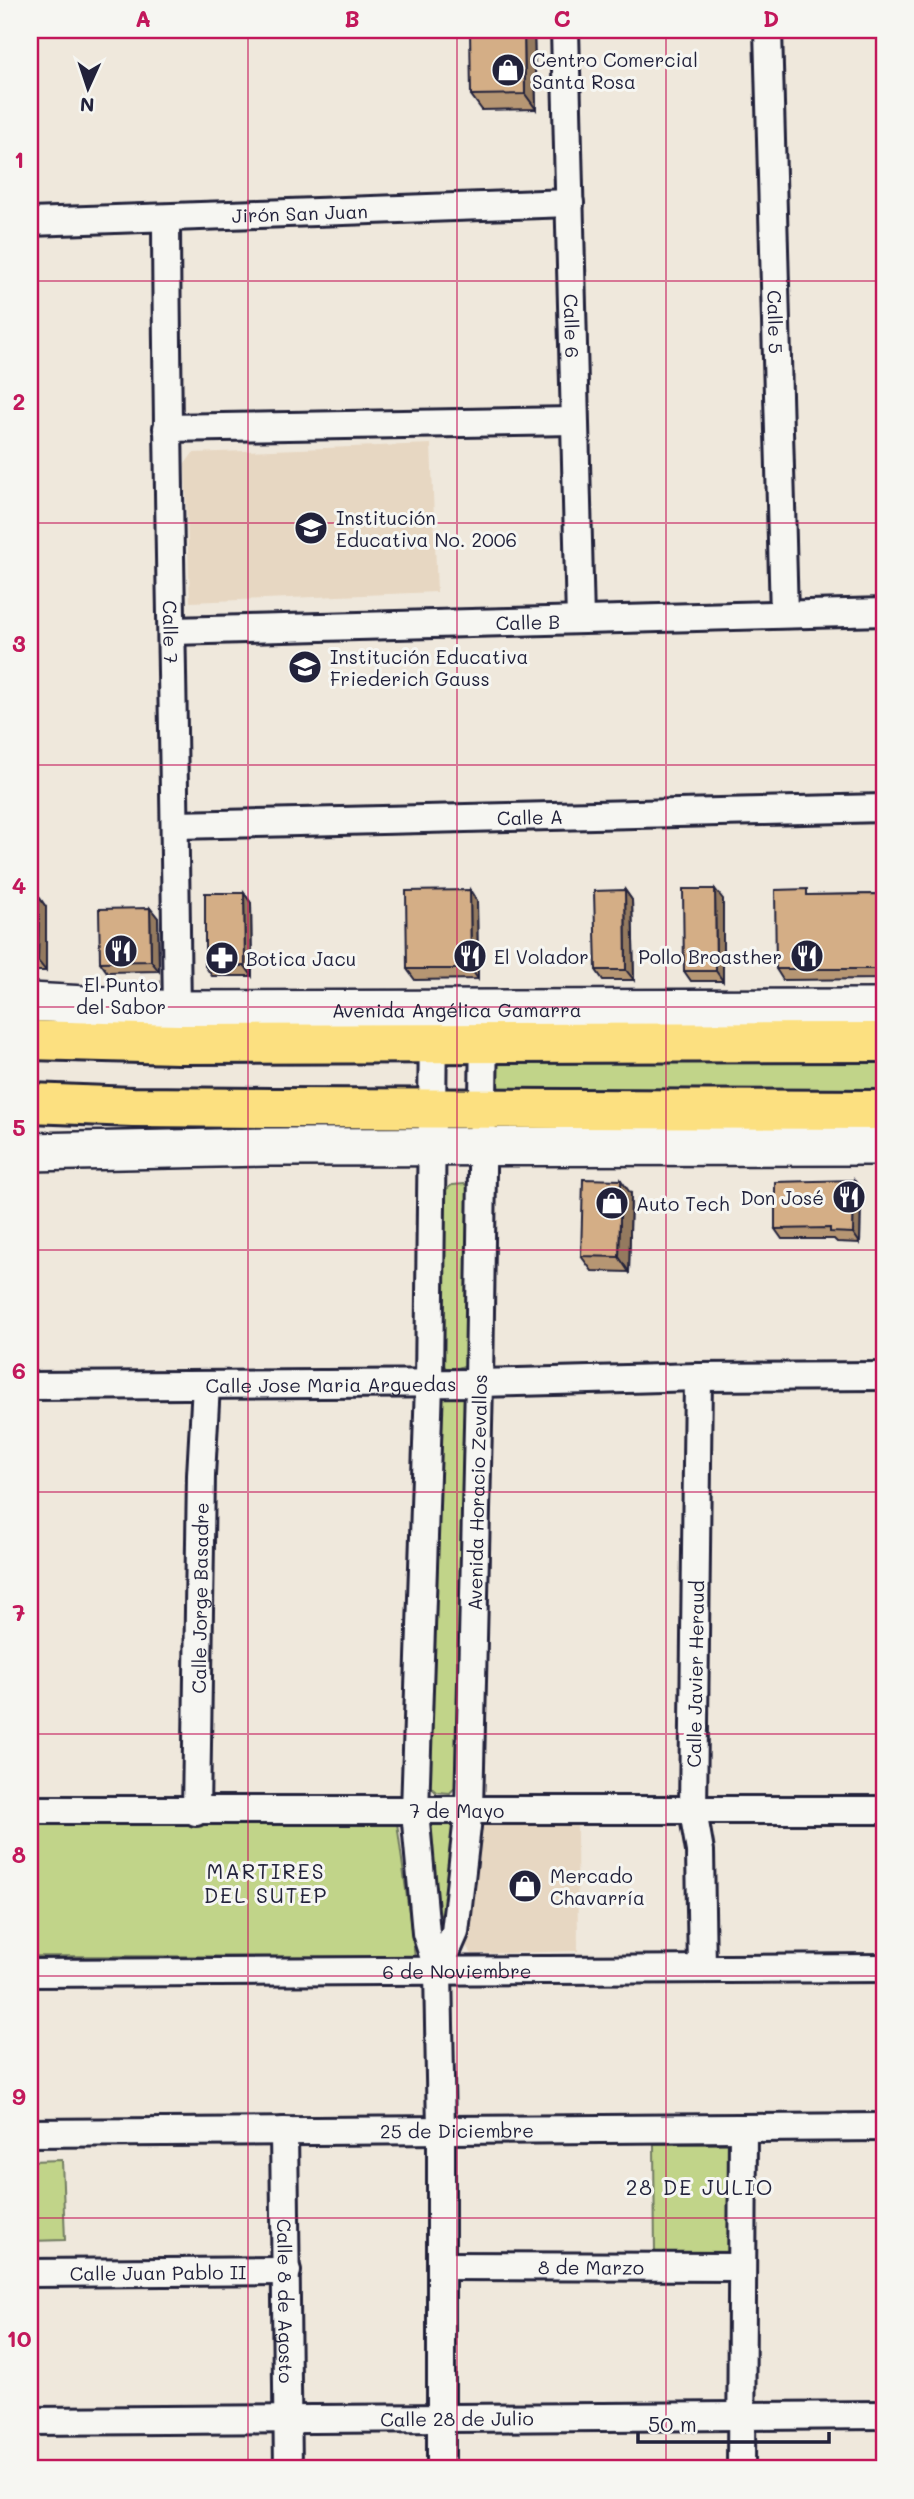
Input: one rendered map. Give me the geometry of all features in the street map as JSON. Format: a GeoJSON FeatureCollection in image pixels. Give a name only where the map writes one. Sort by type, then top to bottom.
{"type":"FeatureCollection","features":[{"type":"Feature","properties":{"kind":"main road","name":"Avenida Angélica Gamarra"},"geometry":{"type":"LineString","coordinates":[[30,1040],[177,1027],[484,1026],[884,1042]]}},
{"type":"Feature","properties":{"kind":"main road"},"geometry":{"type":"LineString","coordinates":[[30,1102],[133,1107],[884,1110]]}},
{"type":"Feature","properties":{"kind":"street","name":"Calle 6"},"geometry":{"type":"LineString","coordinates":[[565,30],[580,620]]}},
{"type":"Feature","properties":{"kind":"street","name":"Calle 5"},"geometry":{"type":"LineString","coordinates":[[768,30],[784,614]]}},
{"type":"Feature","properties":{"kind":"street","name":"Jirón San Juan"},"geometry":{"type":"LineString","coordinates":[[30,222],[570,204]]}},
{"type":"Feature","properties":{"kind":"street","name":"Calle 7"},"geometry":{"type":"LineString","coordinates":[[166,219],[177,1027]]}},
{"type":"Feature","properties":{"kind":"street"},"geometry":{"type":"LineString","coordinates":[[167,428],[574,421]]}},
{"type":"Feature","properties":{"kind":"street","name":"Calle B"},"geometry":{"type":"LineString","coordinates":[[173,631],[884,612]]}},
{"type":"Feature","properties":{"kind":"street","name":"Calle A"},"geometry":{"type":"LineString","coordinates":[[176,825],[884,808]]}},
{"type":"Feature","properties":{"kind":"street","name":"Avenida Angélica Gamarra"},"geometry":{"type":"LineString","coordinates":[[30,1002],[177,1027]]}},
{"type":"Feature","properties":{"kind":"street","name":"Avenida Angélica Gamarra"},"geometry":{"type":"LineString","coordinates":[[484,1026],[884,1008]]}},
{"type":"Feature","properties":{"kind":"street","name":"Avenida Horacio Zevallos"},"geometry":{"type":"LineString","coordinates":[[433,1026],[429,1384],[415,1811],[426,1933],[438,1971],[441,2469]]}},
{"type":"Feature","properties":{"kind":"street","name":"Avenida Horacio Zevallos"},"geometry":{"type":"LineString","coordinates":[[438,1971],[455,1932],[469,1810],[484,1026]]}},
{"type":"Feature","properties":{"kind":"street"},"geometry":{"type":"LineString","coordinates":[[30,1152],[267,1147],[884,1146]]}},
{"type":"Feature","properties":{"kind":"street","name":"Calle Jose Maria Arguedas"},"geometry":{"type":"LineString","coordinates":[[30,1386],[429,1384],[698,1377],[884,1376]]}},
{"type":"Feature","properties":{"kind":"street","name":"Calle Javier Heraud"},"geometry":{"type":"LineString","coordinates":[[698,1377],[694,1811],[701,1851],[702,1969]]}},
{"type":"Feature","properties":{"kind":"street","name":"Calle Jorge Basadre"},"geometry":{"type":"LineString","coordinates":[[196,1812],[201,1475],[206,1385]]}},
{"type":"Feature","properties":{"kind":"street","name":"7 de Mayo"},"geometry":{"type":"LineString","coordinates":[[30,1810],[884,1810]]}},
{"type":"Feature","properties":{"kind":"street","name":"6 de Noviembre"},"geometry":{"type":"LineString","coordinates":[[30,1973],[884,1968]]}},
{"type":"Feature","properties":{"kind":"street","name":"25 de Diciembre"},"geometry":{"type":"LineString","coordinates":[[30,2133],[884,2127]]}},
{"type":"Feature","properties":{"kind":"street"},"geometry":{"type":"LineString","coordinates":[[741,2469],[743,2128]]}},
{"type":"Feature","properties":{"kind":"street","name":"Calle 8 de Agosto"},"geometry":{"type":"LineString","coordinates":[[284,2131],[288,2469]]}},
{"type":"Feature","properties":{"kind":"street","name":"8 de Marzo"},"geometry":{"type":"LineString","coordinates":[[441,2266],[742,2267]]}},
{"type":"Feature","properties":{"kind":"street","name":"Calle Juan Pablo II"},"geometry":{"type":"LineString","coordinates":[[30,2273],[287,2271]]}},
{"type":"Feature","properties":{"kind":"street","name":"Calle 28 de Julio"},"geometry":{"type":"LineString","coordinates":[[30,2421],[884,2415]]}},
{"type":"Feature","properties":{"kind":"shaded area","name":"Institución Educativa No. 2006"},"geometry":{"type":"Polygon","coordinates":[[[431,444],[437,592],[190,602],[185,464],[193,453],[431,444]]]}},
{"type":"Feature","properties":{"kind":"shaded area","name":"Mercado Chavarría"},"geometry":{"type":"Polygon","coordinates":[[[481,1823],[577,1826],[578,1951],[472,1954],[466,1946],[481,1823]]]}},
{"type":"Feature","properties":{"kind":"green space"},"geometry":{"type":"Polygon","coordinates":[[[884,1056],[884,1096],[501,1097],[495,1077],[500,1057],[884,1056]]]}},
{"type":"Feature","properties":{"kind":"green space"},"geometry":{"type":"Polygon","coordinates":[[[465,1184],[473,1193],[469,1364],[446,1368],[438,1360],[444,1191],[452,1185],[465,1184]]]}},
{"type":"Feature","properties":{"kind":"green space"},"geometry":{"type":"Polygon","coordinates":[[[447,1395],[461,1395],[469,1399],[458,1784],[450,1793],[436,1792],[427,1784],[437,1400],[447,1395]]]}},
{"type":"Feature","properties":{"kind":"green space"},"geometry":{"type":"Polygon","coordinates":[[[423,1816],[459,1817],[448,1905],[440,1916],[433,1905],[423,1816]]]}},
{"type":"Feature","properties":{"kind":"green space"},"geometry":{"type":"Polygon","coordinates":[[[397,1823],[415,1957],[30,1956],[30,1824],[397,1823]]]}},
{"type":"Feature","properties":{"kind":"green space"},"geometry":{"type":"Polygon","coordinates":[[[654,2144],[734,2144],[735,2256],[655,2257],[654,2144]]]}},
{"type":"Feature","properties":{"kind":"green space"},"geometry":{"type":"Polygon","coordinates":[[[62,2160],[65,2240],[30,2241],[30,2161],[62,2160]]]}},
{"type":"Feature","properties":{"kind":"building","name":"Centro Comercial Santa Rosa"},"geometry":{"type":"Polygon","coordinates":[[[470,30],[524,30],[525,94],[471,95],[470,30]]]}},
{"type":"Feature","properties":{"kind":"building"},"geometry":{"type":"Polygon","coordinates":[[[683,889],[715,889],[716,971],[684,971],[683,889]]]}},
{"type":"Feature","properties":{"kind":"building"},"geometry":{"type":"Polygon","coordinates":[[[807,889],[807,895],[884,894],[884,969],[776,969],[775,890],[807,889]]]}},
{"type":"Feature","properties":{"kind":"building"},"geometry":{"type":"Polygon","coordinates":[[[470,890],[471,969],[407,969],[406,891],[470,890]]]}},
{"type":"Feature","properties":{"kind":"building"},"geometry":{"type":"Polygon","coordinates":[[[625,890],[626,970],[596,970],[594,891],[625,890]]]}},
{"type":"Feature","properties":{"kind":"building"},"geometry":{"type":"Polygon","coordinates":[[[205,893],[244,893],[245,966],[205,966],[205,893]]]}},
{"type":"Feature","properties":{"kind":"building"},"geometry":{"type":"Polygon","coordinates":[[[30,896],[39,897],[38,961],[30,961],[30,896]]]}},
{"type":"Feature","properties":{"kind":"building"},"geometry":{"type":"Polygon","coordinates":[[[150,908],[151,961],[100,962],[99,909],[150,908]]]}},
{"type":"Feature","properties":{"kind":"building"},"geometry":{"type":"Polygon","coordinates":[[[583,1179],[621,1180],[619,1257],[581,1256],[583,1179]]]}},
{"type":"Feature","properties":{"kind":"building"},"geometry":{"type":"Polygon","coordinates":[[[854,1180],[853,1233],[830,1232],[830,1228],[775,1229],[775,1182],[854,1180]]]}},
{"type":"Feature","properties":{"kind":"place","name":"Centro Comercial Santa Rosa"},"geometry":{"type":"Point","coordinates":[508,70]}},
{"type":"Feature","properties":{"kind":"place","name":"Institución Educativa No. 2006"},"geometry":{"type":"Point","coordinates":[311,528]}},
{"type":"Feature","properties":{"kind":"place","name":"Institución Educativa Friederich Gauss"},"geometry":{"type":"Point","coordinates":[305,667]}},
{"type":"Feature","properties":{"kind":"place","name":"El Punto del Sabor"},"geometry":{"type":"Point","coordinates":[121,951]}},
{"type":"Feature","properties":{"kind":"place","name":"El Volador"},"geometry":{"type":"Point","coordinates":[470,956]}},
{"type":"Feature","properties":{"kind":"place","name":"Pollo Broasther"},"geometry":{"type":"Point","coordinates":[807,956]}},
{"type":"Feature","properties":{"kind":"place","name":"Botica Jacu"},"geometry":{"type":"Point","coordinates":[222,958]}},
{"type":"Feature","properties":{"kind":"place","name":"Don José"},"geometry":{"type":"Point","coordinates":[849,1197]}},
{"type":"Feature","properties":{"kind":"place","name":"Auto Tech"},"geometry":{"type":"Point","coordinates":[612,1203]}},
{"type":"Feature","properties":{"kind":"place","name":"Mercado Chavarría"},"geometry":{"type":"Point","coordinates":[525,1886]}},
{"type":"Feature","properties":{"kind":"district","name":"MARTIRES DEL SUTEP"},"geometry":{"type":"Point","coordinates":[266,1882]}},
{"type":"Feature","properties":{"kind":"district","name":"28 DE JULIO"},"geometry":{"type":"Point","coordinates":[700,2186]}}]}
